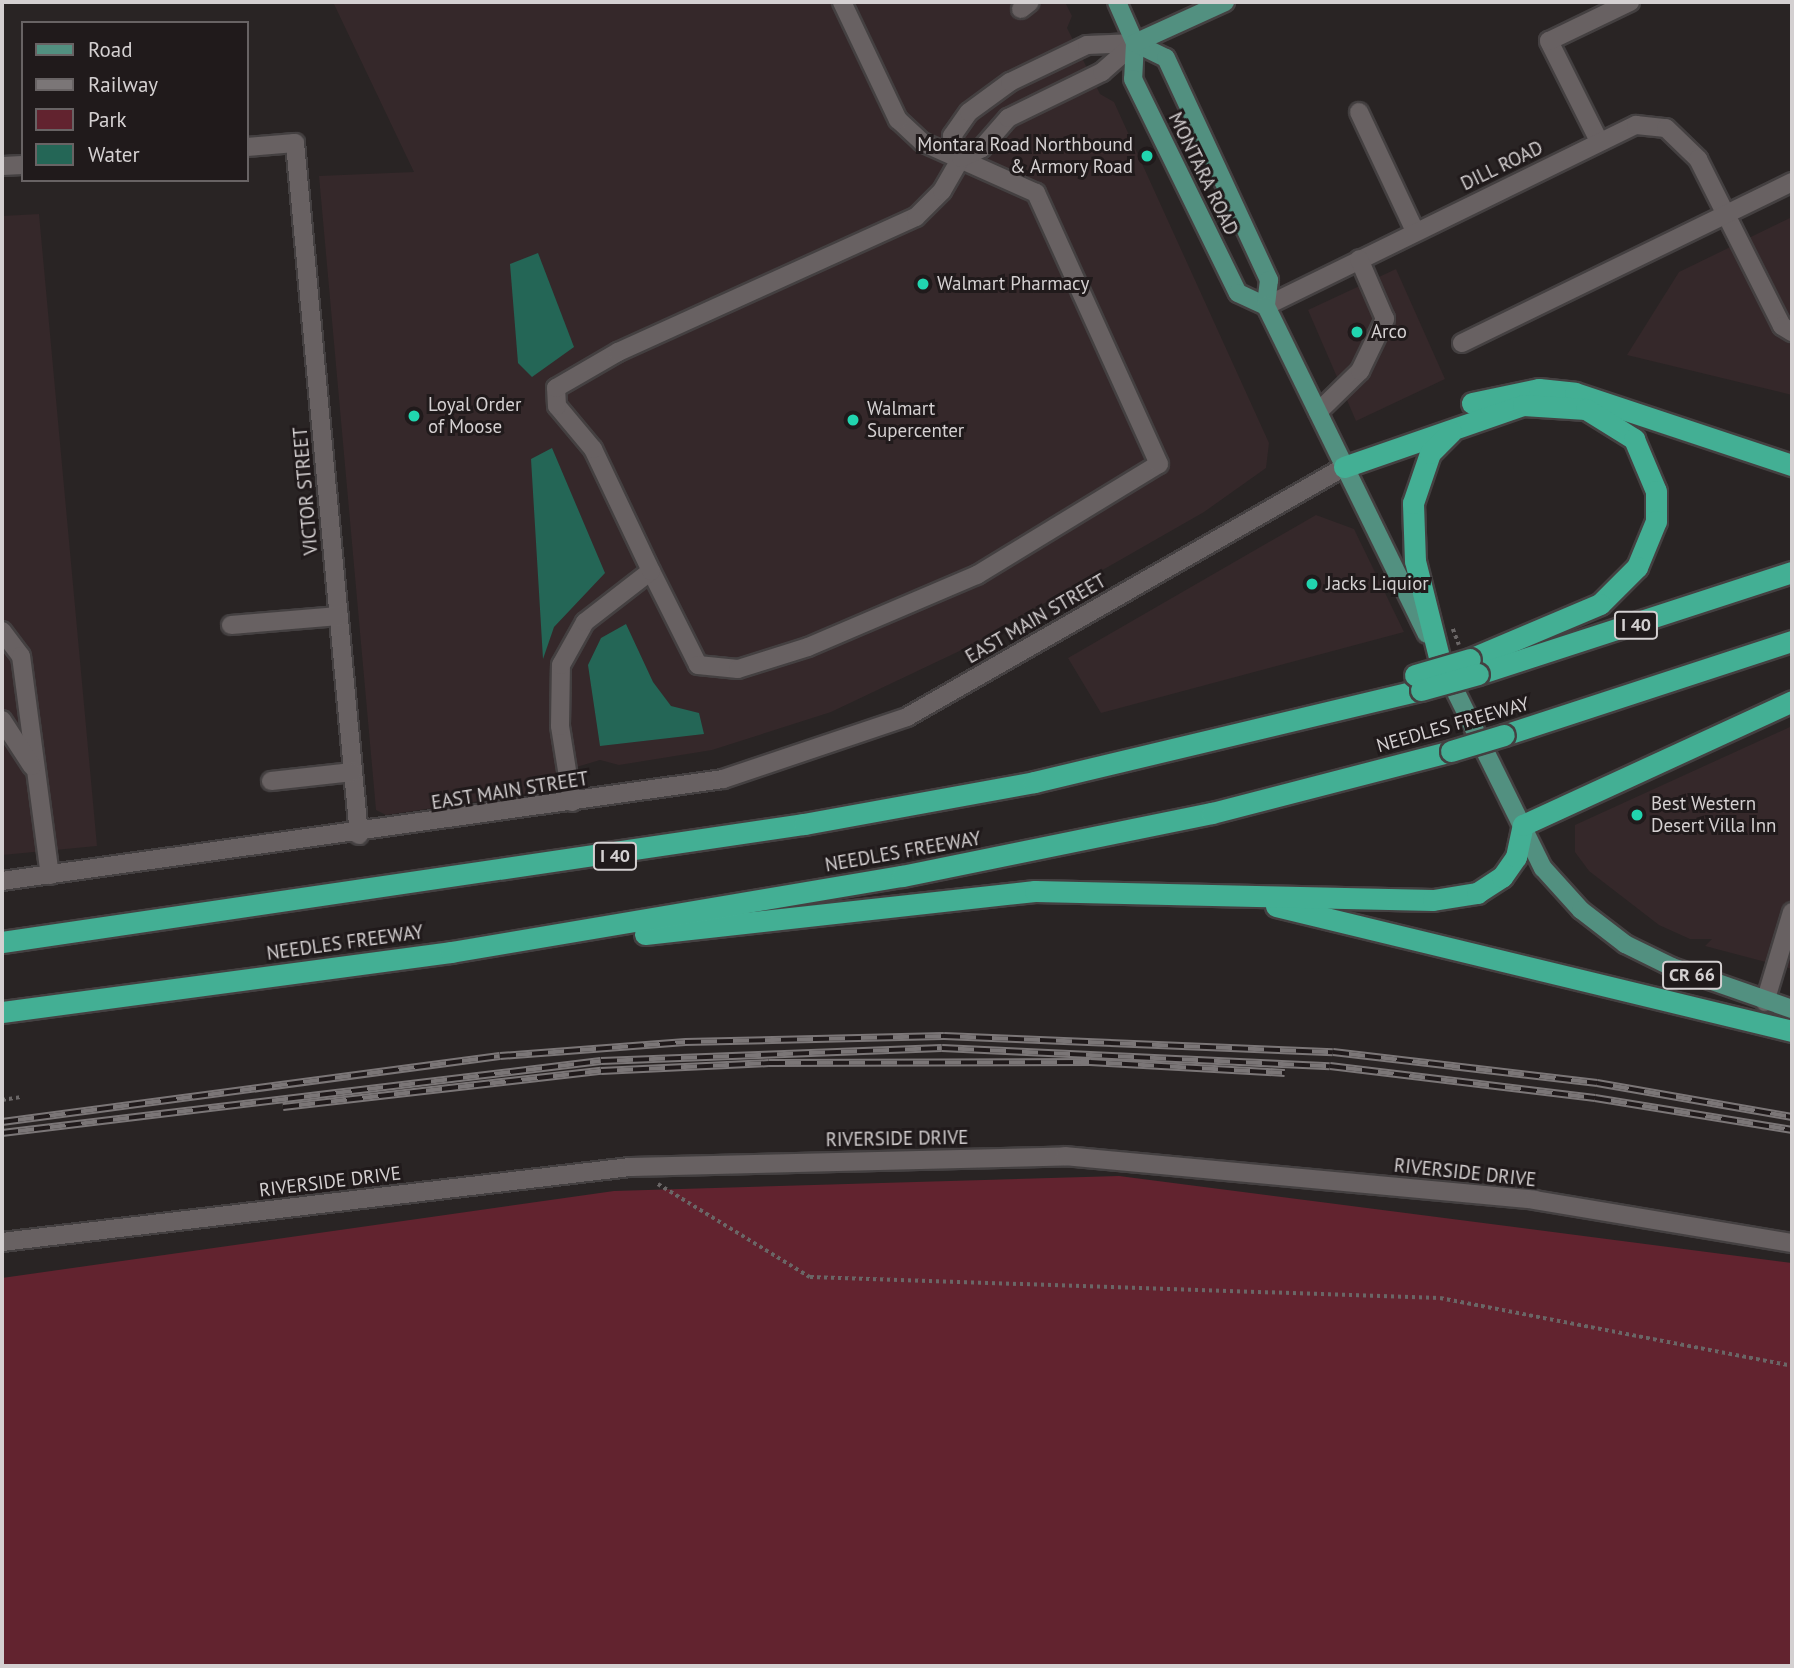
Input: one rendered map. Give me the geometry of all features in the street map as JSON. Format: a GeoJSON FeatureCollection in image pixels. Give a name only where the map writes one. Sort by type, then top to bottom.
{"type":"FeatureCollection","features":[{"type":"Feature","properties":{"kind":"highway"},"geometry":{"type":"LineString","coordinates":[[1345,467],[1363,451],[1469,404],[1539,389],[1575,393],[1792,465]]}},
{"type":"Feature","properties":{"kind":"highway"},"geometry":{"type":"LineString","coordinates":[[1345,467],[1372,462],[1464,422],[1523,405],[1586,410],[1634,439],[1656,491],[1647,549],[1623,585],[1568,620],[1469,661]]}},
{"type":"Feature","properties":{"kind":"highway"},"geometry":{"type":"LineString","coordinates":[[1439,657],[1415,561],[1413,503],[1430,453],[1464,422]]}},
{"type":"Feature","properties":{"kind":"highway","name":"I 40"},"geometry":{"type":"LineString","coordinates":[[2,942],[683,845],[1034,782],[1223,740],[1418,682],[1469,661],[1792,572]]}},
{"type":"Feature","properties":{"kind":"highway","name":"NEEDLES FREEWAY"},"geometry":{"type":"LineString","coordinates":[[2,1012],[451,952],[1060,847],[1451,751],[1792,641]]}},
{"type":"Feature","properties":{"kind":"highway"},"geometry":{"type":"LineString","coordinates":[[451,952],[1035,891],[1433,900],[1477,893],[1502,877],[1516,857],[1523,825],[1792,701]]}},
{"type":"Feature","properties":{"kind":"highway"},"geometry":{"type":"LineString","coordinates":[[1237,896],[1792,1031]]}},
{"type":"Feature","properties":{"kind":"main road","name":"MONTARA ROAD"},"geometry":{"type":"LineString","coordinates":[[1117,2],[1135,43],[1133,79],[1238,293],[1266,306]]}},
{"type":"Feature","properties":{"kind":"main road"},"geometry":{"type":"LineString","coordinates":[[1135,43],[1225,2]]}},
{"type":"Feature","properties":{"kind":"main road","name":"MONTARA ROAD"},"geometry":{"type":"LineString","coordinates":[[1135,43],[1166,58],[1269,280],[1266,306],[1345,467]]}},
{"type":"Feature","properties":{"kind":"main road","name":"CR 66"},"geometry":{"type":"LineString","coordinates":[[1345,467],[1543,868],[1600,925],[1672,967],[1765,1002],[1792,1009]]}},
{"type":"Feature","properties":{"kind":"street"},"geometry":{"type":"LineString","coordinates":[[842,2],[898,120],[922,142],[961,158],[1036,193],[1159,464],[977,575],[808,647],[738,669],[698,666],[593,449],[557,406],[556,388],[618,352],[916,217],[942,191],[961,158],[982,148],[1008,118],[1102,72],[1135,43]]}},
{"type":"Feature","properties":{"kind":"street"},"geometry":{"type":"LineString","coordinates":[[1599,141],[1549,41],[1630,2]]}},
{"type":"Feature","properties":{"kind":"street"},"geometry":{"type":"LineString","coordinates":[[961,158],[952,136],[969,112],[1010,82],[1087,45],[1135,43]]}},
{"type":"Feature","properties":{"kind":"street"},"geometry":{"type":"LineString","coordinates":[[1359,112],[1415,232]]}},
{"type":"Feature","properties":{"kind":"street","name":"DILL ROAD"},"geometry":{"type":"LineString","coordinates":[[1266,306],[1636,125],[1666,128],[1698,159],[1728,212],[1774,312],[1792,332]]}},
{"type":"Feature","properties":{"kind":"street","name":"VICTOR STREET"},"geometry":{"type":"LineString","coordinates":[[248,147],[295,143],[359,835]]}},
{"type":"Feature","properties":{"kind":"street"},"geometry":{"type":"LineString","coordinates":[[2,166],[21,165]]}},
{"type":"Feature","properties":{"kind":"street"},"geometry":{"type":"LineString","coordinates":[[1462,343],[1792,182]]}},
{"type":"Feature","properties":{"kind":"street"},"geometry":{"type":"LineString","coordinates":[[1318,412],[1360,370],[1385,319],[1359,259]]}},
{"type":"Feature","properties":{"kind":"street","name":"EAST MAIN STREET"},"geometry":{"type":"LineString","coordinates":[[2,881],[359,835],[723,779],[907,717],[1345,467]]}},
{"type":"Feature","properties":{"kind":"street"},"geometry":{"type":"LineString","coordinates":[[572,803],[560,726],[561,665],[585,622],[651,571]]}},
{"type":"Feature","properties":{"kind":"street"},"geometry":{"type":"LineString","coordinates":[[232,625],[339,615]]}},
{"type":"Feature","properties":{"kind":"street"},"geometry":{"type":"LineString","coordinates":[[2,631],[21,656],[50,875]]}},
{"type":"Feature","properties":{"kind":"street"},"geometry":{"type":"LineString","coordinates":[[2,720],[36,772]]}},
{"type":"Feature","properties":{"kind":"street"},"geometry":{"type":"LineString","coordinates":[[271,781],[354,772]]}},
{"type":"Feature","properties":{"kind":"street"},"geometry":{"type":"LineString","coordinates":[[1765,1002],[1792,912]]}},
{"type":"Feature","properties":{"kind":"street","name":"RIVERSIDE DRIVE"},"geometry":{"type":"LineString","coordinates":[[2,1242],[631,1167],[1065,1156],[1535,1200],[1792,1243]]}},
{"type":"Feature","properties":{"kind":"path"},"geometry":{"type":"LineString","coordinates":[[1451,622],[1469,661]]}},
{"type":"Feature","properties":{"kind":"path"},"geometry":{"type":"LineString","coordinates":[[2,1100],[22,1097]]}},
{"type":"Feature","properties":{"kind":"path"},"geometry":{"type":"LineString","coordinates":[[631,1167],[810,1277],[1440,1298],[1792,1366]]}},
{"type":"Feature","properties":{"kind":"shaded area"},"geometry":{"type":"Polygon","coordinates":[[[333,2],[1065,2],[1072,16],[1067,28],[1100,94],[1114,102],[1269,443],[1266,468],[1204,512],[968,647],[831,712],[712,750],[619,765],[600,760],[543,777],[540,792],[386,815],[376,810],[319,176],[414,172],[333,2]]]}},
{"type":"Feature","properties":{"kind":"shaded area"},"geometry":{"type":"Polygon","coordinates":[[[39,214],[97,846],[2,855],[2,216],[39,214]]]}},
{"type":"Feature","properties":{"kind":"shaded area"},"geometry":{"type":"Polygon","coordinates":[[[1792,217],[1792,395],[1627,355],[1679,272],[1792,217]]]}},
{"type":"Feature","properties":{"kind":"shaded area"},"geometry":{"type":"Polygon","coordinates":[[[1396,269],[1445,379],[1356,421],[1308,310],[1396,269]]]}},
{"type":"Feature","properties":{"kind":"shaded area"},"geometry":{"type":"Polygon","coordinates":[[[1316,515],[1354,529],[1404,632],[1101,713],[1068,658],[1316,515]]]}},
{"type":"Feature","properties":{"kind":"shaded area"},"geometry":{"type":"Polygon","coordinates":[[[1792,726],[1792,969],[1705,946],[1712,939],[1690,939],[1659,925],[1589,871],[1575,852],[1575,825],[1792,726]]]}},
{"type":"Feature","properties":{"kind":"green space"},"geometry":{"type":"Polygon","coordinates":[[[1119,1176],[1792,1263],[1792,1666],[2,1666],[2,1278],[614,1191],[1119,1176]]]}},
{"type":"Feature","properties":{"kind":"water"},"geometry":{"type":"Polygon","coordinates":[[[538,253],[574,347],[532,377],[518,363],[510,264],[538,253]]]}},
{"type":"Feature","properties":{"kind":"water"},"geometry":{"type":"Polygon","coordinates":[[[552,448],[605,573],[554,627],[543,659],[531,459],[552,448]]]}},
{"type":"Feature","properties":{"kind":"water"},"geometry":{"type":"Polygon","coordinates":[[[626,624],[653,682],[671,706],[699,713],[704,734],[600,746],[588,665],[601,638],[626,624]]]}},
{"type":"Feature","properties":{"kind":"railway"},"geometry":{"type":"LineString","coordinates":[[2,1122],[500,1056],[685,1042],[944,1036],[1333,1052],[1597,1083],[1792,1117]]}},
{"type":"Feature","properties":{"kind":"railway"},"geometry":{"type":"LineString","coordinates":[[2,1133],[601,1061],[942,1048],[1330,1066],[1595,1098],[1792,1130]]}},
{"type":"Feature","properties":{"kind":"railway"},"geometry":{"type":"LineString","coordinates":[[283,1107],[601,1071],[769,1063],[1090,1062],[1285,1073]]}},
{"type":"Feature","properties":{"kind":"place","name":"Montara Road Northbound & Armory Road"},"geometry":{"type":"Point","coordinates":[1147,156]}},
{"type":"Feature","properties":{"kind":"place","name":"Walmart Pharmacy"},"geometry":{"type":"Point","coordinates":[923,284]}},
{"type":"Feature","properties":{"kind":"place","name":"Arco"},"geometry":{"type":"Point","coordinates":[1357,332]}},
{"type":"Feature","properties":{"kind":"place","name":"Loyal Order of Moose"},"geometry":{"type":"Point","coordinates":[414,416]}},
{"type":"Feature","properties":{"kind":"place","name":"Walmart Supercenter"},"geometry":{"type":"Point","coordinates":[853,420]}},
{"type":"Feature","properties":{"kind":"place","name":"Jacks Liquior"},"geometry":{"type":"Point","coordinates":[1312,584]}},
{"type":"Feature","properties":{"kind":"place","name":"Best Western Desert Villa Inn"},"geometry":{"type":"Point","coordinates":[1637,815]}}]}
